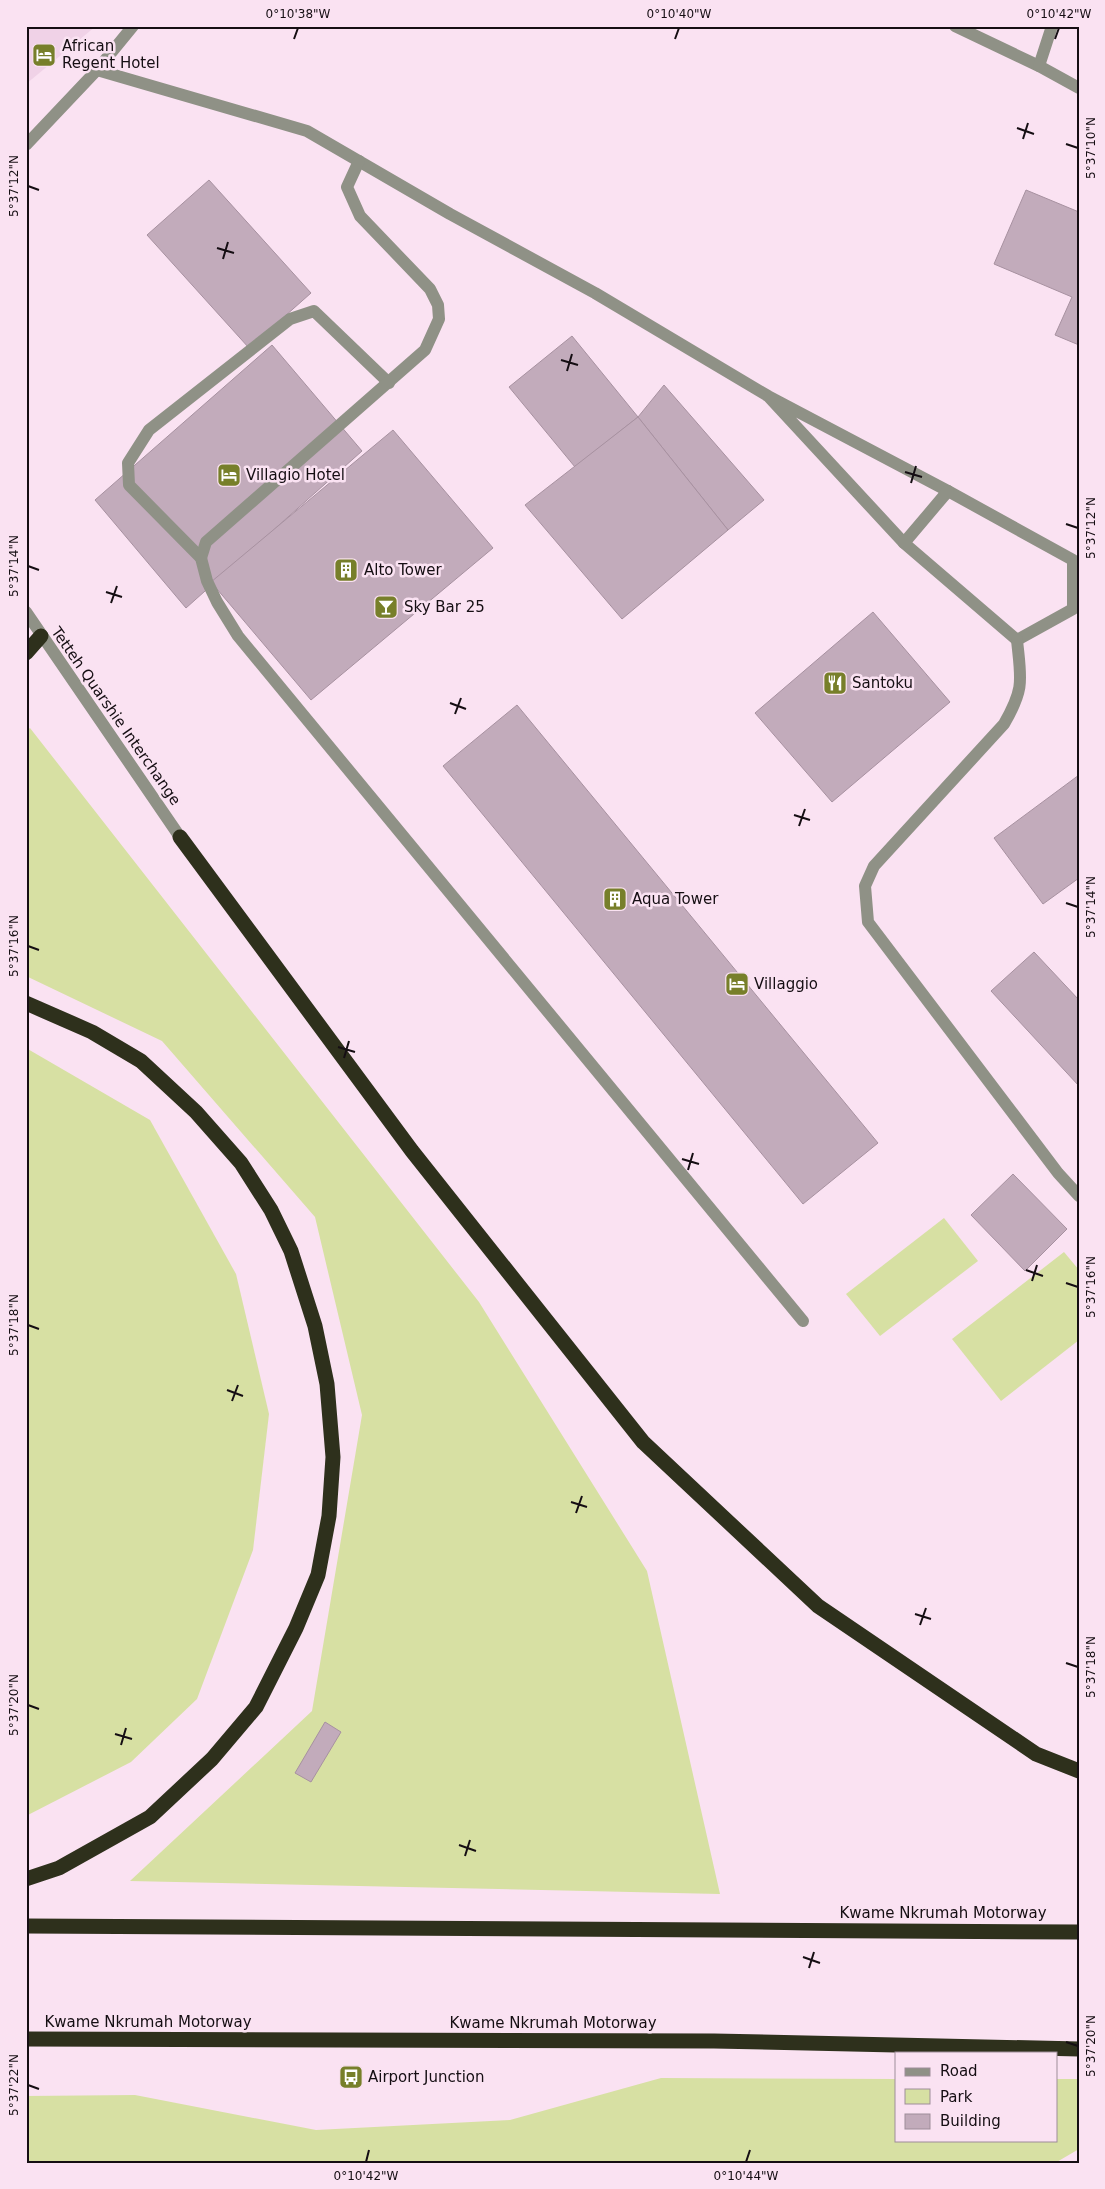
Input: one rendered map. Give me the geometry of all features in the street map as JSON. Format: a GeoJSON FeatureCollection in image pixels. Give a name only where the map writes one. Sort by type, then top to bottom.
{"type":"FeatureCollection","features":[{"type":"Feature","properties":{"kind":"highway"},"geometry":{"type":"LineString","coordinates":[[26,653],[41,636]]}},
{"type":"Feature","properties":{"kind":"highway"},"geometry":{"type":"LineString","coordinates":[[180,837],[412,1151],[643,1442],[818,1606],[1036,1754],[1079,1771]]}},
{"type":"Feature","properties":{"kind":"highway"},"geometry":{"type":"LineString","coordinates":[[26,1003],[92,1032],[142,1061],[196,1112],[241,1163],[270,1210],[292,1251],[315,1326],[327,1384],[333,1457],[329,1516],[318,1575],[296,1628],[256,1707],[212,1759],[150,1817],[59,1868],[26,1880]]}},
{"type":"Feature","properties":{"kind":"highway","name":"Kwame Nkrumah Motorway"},"geometry":{"type":"LineString","coordinates":[[26,1926],[1079,1932]]}},
{"type":"Feature","properties":{"kind":"highway","name":"Kwame Nkrumah Motorway"},"geometry":{"type":"LineString","coordinates":[[26,2039],[714,2041],[1079,2049]]}},
{"type":"Feature","properties":{"kind":"street"},"geometry":{"type":"LineString","coordinates":[[26,145],[97,70],[134,26]]}},
{"type":"Feature","properties":{"kind":"street"},"geometry":{"type":"LineString","coordinates":[[955,26],[1039,66],[1079,88]]}},
{"type":"Feature","properties":{"kind":"street"},"geometry":{"type":"LineString","coordinates":[[1039,66],[1052,26]]}},
{"type":"Feature","properties":{"kind":"street"},"geometry":{"type":"LineString","coordinates":[[97,70],[307,131],[450,214],[594,293],[768,396],[948,491],[1073,560],[1076,612],[1017,640]]}},
{"type":"Feature","properties":{"kind":"street"},"geometry":{"type":"LineString","coordinates":[[201,558],[206,542],[425,350],[439,319],[438,305],[430,289],[360,216],[347,187],[359,161]]}},
{"type":"Feature","properties":{"kind":"street"},"geometry":{"type":"LineString","coordinates":[[389,383],[314,311],[290,319],[149,430],[128,463],[129,485],[201,558],[207,581],[217,602],[238,636],[803,1321]]}},
{"type":"Feature","properties":{"kind":"street"},"geometry":{"type":"LineString","coordinates":[[768,396],[904,543],[1017,640],[1022,685],[1016,703],[1004,724],[874,866],[864,886],[868,922],[1052,1165],[1079,1196]]}},
{"type":"Feature","properties":{"kind":"street"},"geometry":{"type":"LineString","coordinates":[[904,543],[948,491]]}},
{"type":"Feature","properties":{"kind":"street","name":"Tetteh Quarshie Interchange"},"geometry":{"type":"LineString","coordinates":[[26,612],[180,837]]}},
{"type":"Feature","properties":{"kind":"shaded area","name":"African Regent Hotel"},"geometry":{"type":"Polygon","coordinates":[[[26,26],[96,26],[26,84],[26,26]]]}},
{"type":"Feature","properties":{"kind":"green space"},"geometry":{"type":"Polygon","coordinates":[[[30,728],[479,1302],[647,1571],[720,1894],[130,1881],[312,1711],[362,1415],[315,1217],[162,1041],[26,976],[26,731],[30,728]]]}},
{"type":"Feature","properties":{"kind":"green space"},"geometry":{"type":"Polygon","coordinates":[[[26,1048],[150,1120],[236,1274],[269,1414],[253,1550],[197,1699],[131,1762],[26,1816],[26,1048]]]}},
{"type":"Feature","properties":{"kind":"green space"},"geometry":{"type":"Polygon","coordinates":[[[944,1218],[978,1261],[880,1336],[846,1294],[944,1218]]]}},
{"type":"Feature","properties":{"kind":"green space"},"geometry":{"type":"Polygon","coordinates":[[[1064,1252],[1079,1270],[1079,1340],[1001,1401],[952,1339],[1064,1252]]]}},
{"type":"Feature","properties":{"kind":"green space"},"geometry":{"type":"Polygon","coordinates":[[[661,2078],[895,2079],[895,2142],[1058,2142],[1058,2079],[1079,2079],[1079,2149],[1055,2163],[26,2163],[26,2096],[135,2095],[316,2130],[510,2120],[661,2078]]]}},
{"type":"Feature","properties":{"kind":"building"},"geometry":{"type":"Polygon","coordinates":[[[209,180],[311,293],[249,348],[147,235],[209,180]]]}},
{"type":"Feature","properties":{"kind":"building"},"geometry":{"type":"Polygon","coordinates":[[[1026,190],[1079,212],[1079,345],[1055,335],[1072,297],[994,264],[1026,190]]]}},
{"type":"Feature","properties":{"kind":"building"},"geometry":{"type":"Polygon","coordinates":[[[572,336],[638,417],[575,467],[509,387],[572,336]]]}},
{"type":"Feature","properties":{"kind":"building","name":"Villagio Hotel"},"geometry":{"type":"Polygon","coordinates":[[[272,345],[362,451],[186,608],[95,500],[272,345]]]}},
{"type":"Feature","properties":{"kind":"building"},"geometry":{"type":"Polygon","coordinates":[[[664,385],[764,500],[728,530],[638,417],[664,385]]]}},
{"type":"Feature","properties":{"kind":"building"},"geometry":{"type":"Polygon","coordinates":[[[638,417],[728,530],[622,619],[525,505],[638,417]]]}},
{"type":"Feature","properties":{"kind":"building","name":"Alto Tower"},"geometry":{"type":"Polygon","coordinates":[[[393,430],[493,548],[311,700],[211,582],[393,430]]]}},
{"type":"Feature","properties":{"kind":"building"},"geometry":{"type":"Polygon","coordinates":[[[873,612],[950,702],[832,802],[755,713],[873,612]]]}},
{"type":"Feature","properties":{"kind":"building","name":"Aqua Tower"},"geometry":{"type":"Polygon","coordinates":[[[517,705],[878,1143],[803,1204],[443,766],[517,705]]]}},
{"type":"Feature","properties":{"kind":"building"},"geometry":{"type":"Polygon","coordinates":[[[1079,775],[1079,878],[1043,904],[994,838],[1079,775]]]}},
{"type":"Feature","properties":{"kind":"building"},"geometry":{"type":"Polygon","coordinates":[[[1034,952],[1079,1000],[1079,1086],[991,991],[1034,952]]]}},
{"type":"Feature","properties":{"kind":"building"},"geometry":{"type":"Polygon","coordinates":[[[1013,1174],[1067,1229],[1025,1271],[971,1215],[1013,1174]]]}},
{"type":"Feature","properties":{"kind":"building"},"geometry":{"type":"Polygon","coordinates":[[[325,1722],[341,1732],[311,1782],[295,1773],[325,1722]]]}},
{"type":"Feature","properties":{"kind":"place","name":"African Regent Hotel"},"geometry":{"type":"Point","coordinates":[44,55]}},
{"type":"Feature","properties":{"kind":"place","name":"Villagio Hotel"},"geometry":{"type":"Point","coordinates":[229,475]}},
{"type":"Feature","properties":{"kind":"place","name":"Alto Tower"},"geometry":{"type":"Point","coordinates":[346,570]}},
{"type":"Feature","properties":{"kind":"place","name":"Sky Bar 25"},"geometry":{"type":"Point","coordinates":[386,607]}},
{"type":"Feature","properties":{"kind":"place","name":"Santoku"},"geometry":{"type":"Point","coordinates":[835,683]}},
{"type":"Feature","properties":{"kind":"place","name":"Aqua Tower"},"geometry":{"type":"Point","coordinates":[615,899]}},
{"type":"Feature","properties":{"kind":"place","name":"Villaggio"},"geometry":{"type":"Point","coordinates":[737,984]}},
{"type":"Feature","properties":{"kind":"place","name":"Airport Junction"},"geometry":{"type":"Point","coordinates":[351,2077]}}]}
